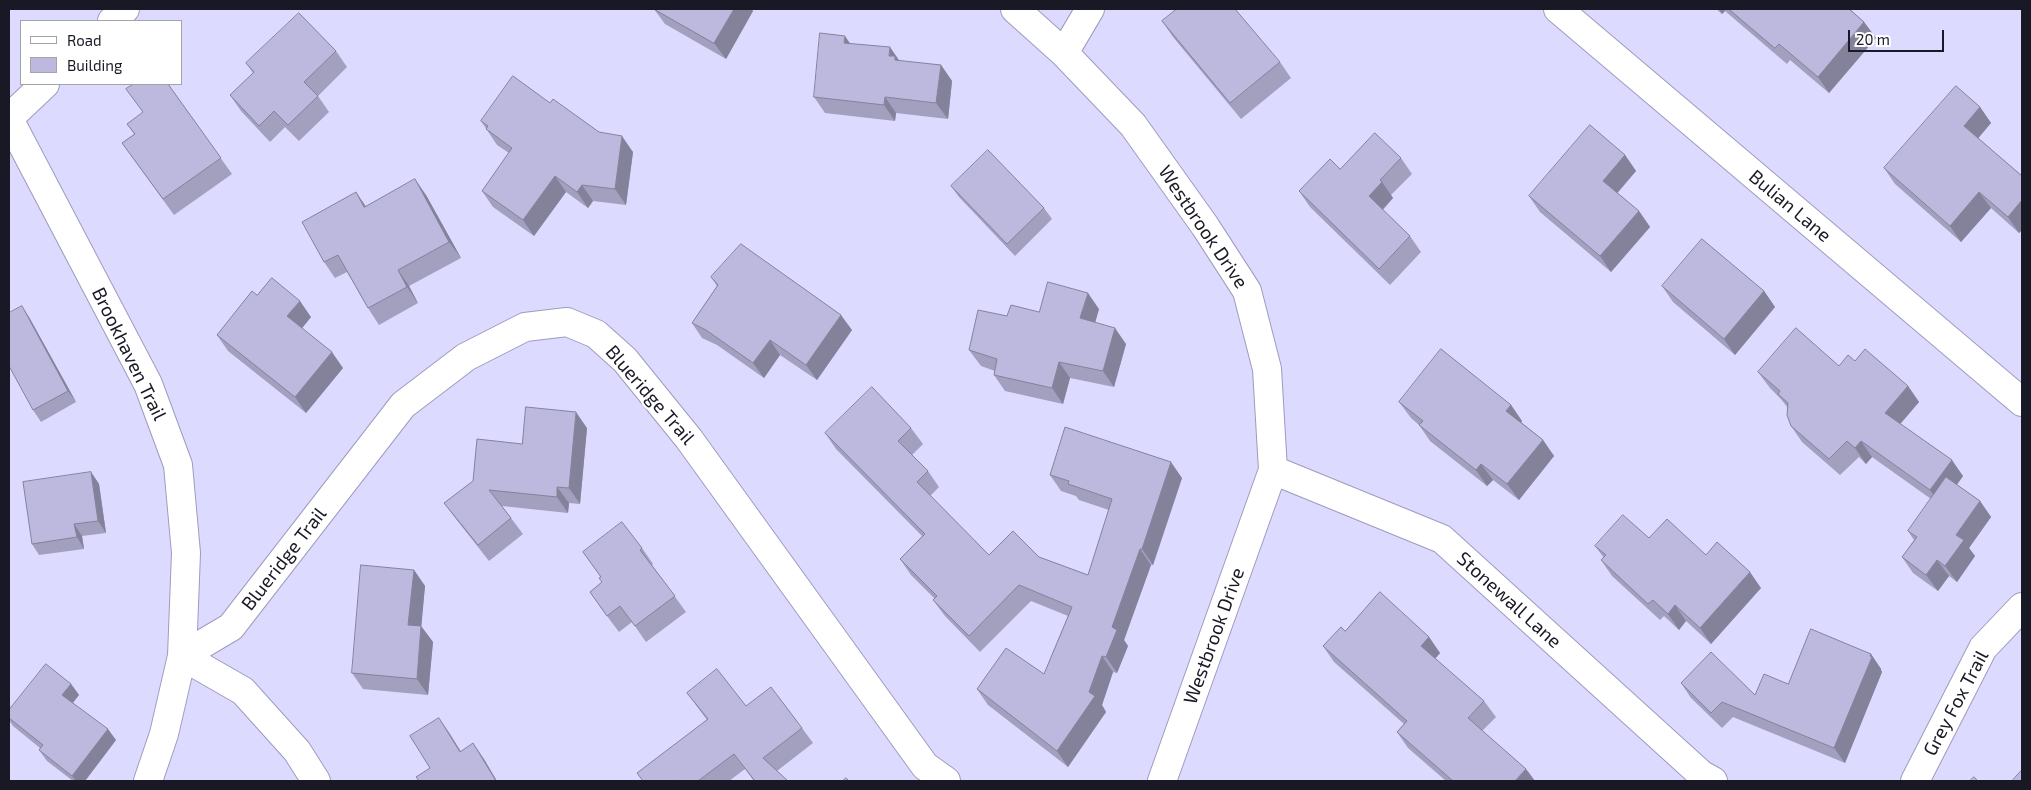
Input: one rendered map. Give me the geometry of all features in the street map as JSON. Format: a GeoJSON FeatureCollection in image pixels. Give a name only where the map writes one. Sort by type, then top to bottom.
{"type":"FeatureCollection","features":[{"type":"Feature","properties":{"kind":"street"},"geometry":{"type":"LineString","coordinates":[[113,20],[125,9]]}},
{"type":"Feature","properties":{"kind":"street","name":"Westbrook Drive"},"geometry":{"type":"LineString","coordinates":[[1015,9],[1064,53],[1133,125],[1205,226],[1247,291],[1267,369],[1273,470],[1162,781]]}},
{"type":"Feature","properties":{"kind":"street"},"geometry":{"type":"LineString","coordinates":[[1064,53],[1090,9]]}},
{"type":"Feature","properties":{"kind":"street","name":"Bulian Lane"},"geometry":{"type":"LineString","coordinates":[[1558,9],[2022,402]]}},
{"type":"Feature","properties":{"kind":"street"},"geometry":{"type":"LineString","coordinates":[[9,119],[44,85]]}},
{"type":"Feature","properties":{"kind":"street","name":"Brookhaven Trail"},"geometry":{"type":"LineString","coordinates":[[9,119],[148,384],[178,465],[186,553],[182,656],[164,734],[148,781]]}},
{"type":"Feature","properties":{"kind":"street","name":"Blueridge Trail"},"geometry":{"type":"LineString","coordinates":[[182,656],[231,628],[403,405],[466,357],[524,327],[567,322],[596,334],[625,360],[689,439],[925,766],[946,781]]}},
{"type":"Feature","properties":{"kind":"street","name":"Stonewall Lane"},"geometry":{"type":"LineString","coordinates":[[1273,470],[1442,539],[1702,775],[1713,781]]}},
{"type":"Feature","properties":{"kind":"street","name":"Grey Fox Trail"},"geometry":{"type":"LineString","coordinates":[[1915,781],[1983,648],[2022,607]]}},
{"type":"Feature","properties":{"kind":"street"},"geometry":{"type":"LineString","coordinates":[[182,656],[242,691],[297,751],[316,781]]}},
{"type":"Feature","properties":{"kind":"building"},"geometry":{"type":"Polygon","coordinates":[[[654,9],[734,9],[714,43],[654,9]]]}},
{"type":"Feature","properties":{"kind":"building"},"geometry":{"type":"Polygon","coordinates":[[[1177,9],[1235,9],[1280,62],[1230,103],[1162,21],[1177,9]]]}},
{"type":"Feature","properties":{"kind":"building"},"geometry":{"type":"Polygon","coordinates":[[[1729,9],[1849,9],[1864,22],[1818,77],[1779,44],[1775,48],[1729,9]]]}},
{"type":"Feature","properties":{"kind":"building"},"geometry":{"type":"Polygon","coordinates":[[[299,13],[336,51],[304,82],[318,96],[288,125],[274,111],[259,126],[230,95],[254,72],[246,63],[299,13]]]}},
{"type":"Feature","properties":{"kind":"building"},"geometry":{"type":"Polygon","coordinates":[[[820,33],[845,36],[844,43],[890,47],[889,56],[895,56],[895,60],[941,65],[936,103],[885,97],[884,105],[814,97],[820,33]]]}},
{"type":"Feature","properties":{"kind":"building"},"geometry":{"type":"Polygon","coordinates":[[[513,76],[550,103],[553,99],[599,132],[622,136],[615,189],[582,185],[577,192],[555,176],[523,220],[482,191],[512,148],[486,129],[488,126],[481,121],[513,76]]]}},
{"type":"Feature","properties":{"kind":"building"},"geometry":{"type":"Polygon","coordinates":[[[132,85],[169,85],[221,158],[163,199],[122,143],[135,134],[127,124],[143,112],[126,89],[132,85]]]}},
{"type":"Feature","properties":{"kind":"building"},"geometry":{"type":"Polygon","coordinates":[[[1956,86],[1980,107],[1964,126],[2022,176],[2022,200],[2008,217],[1979,192],[1950,226],[1884,168],[1956,86]]]}},
{"type":"Feature","properties":{"kind":"building"},"geometry":{"type":"Polygon","coordinates":[[[1590,125],[1625,155],[1603,181],[1639,211],[1600,256],[1529,196],[1590,125]]]}},
{"type":"Feature","properties":{"kind":"building"},"geometry":{"type":"Polygon","coordinates":[[[1375,133],[1401,158],[1380,180],[1382,182],[1369,196],[1410,236],[1379,269],[1299,191],[1330,159],[1340,169],[1375,133]]]}},
{"type":"Feature","properties":{"kind":"building"},"geometry":{"type":"Polygon","coordinates":[[[988,150],[1044,208],[1007,244],[951,186],[988,150]]]}},
{"type":"Feature","properties":{"kind":"building"},"geometry":{"type":"Polygon","coordinates":[[[415,179],[449,242],[398,270],[407,287],[368,308],[338,255],[324,262],[302,222],[356,192],[364,207],[415,179]]]}},
{"type":"Feature","properties":{"kind":"building"},"geometry":{"type":"Polygon","coordinates":[[[1702,239],[1764,291],[1724,339],[1662,286],[1702,239]]]}},
{"type":"Feature","properties":{"kind":"building"},"geometry":{"type":"Polygon","coordinates":[[[741,244],[841,315],[806,365],[770,340],[753,363],[706,330],[692,323],[718,285],[711,277],[741,244]]]}},
{"type":"Feature","properties":{"kind":"building"},"geometry":{"type":"Polygon","coordinates":[[[272,278],[300,301],[287,316],[332,352],[295,397],[217,335],[252,291],[257,295],[272,278]]]}},
{"type":"Feature","properties":{"kind":"building"},"geometry":{"type":"Polygon","coordinates":[[[1048,282],[1088,293],[1080,318],[1115,328],[1103,371],[1059,362],[1052,388],[994,375],[997,359],[969,350],[978,310],[1007,316],[1011,305],[1039,312],[1048,282]]]}},
{"type":"Feature","properties":{"kind":"building"},"geometry":{"type":"Polygon","coordinates":[[[22,306],[68,391],[33,410],[9,366],[9,313],[22,306]]]}},
{"type":"Feature","properties":{"kind":"building"},"geometry":{"type":"Polygon","coordinates":[[[1796,328],[1839,366],[1848,355],[1855,361],[1865,349],[1908,386],[1885,413],[1952,460],[1930,490],[1861,441],[1855,448],[1847,441],[1829,459],[1791,426],[1787,415],[1788,403],[1778,394],[1780,391],[1758,372],[1796,328]]]}},
{"type":"Feature","properties":{"kind":"building"},"geometry":{"type":"Polygon","coordinates":[[[1441,349],[1511,405],[1506,411],[1543,440],[1507,484],[1481,464],[1476,470],[1419,425],[1423,421],[1399,402],[1441,349]]]}},
{"type":"Feature","properties":{"kind":"building"},"geometry":{"type":"Polygon","coordinates":[[[872,387],[911,428],[898,441],[928,471],[917,482],[989,555],[1013,531],[1039,557],[1088,575],[1112,499],[1068,484],[1069,481],[1050,475],[1065,427],[1171,462],[1142,549],[1140,549],[1112,627],[1117,630],[1106,657],[1102,656],[1089,692],[1095,696],[1057,751],[977,689],[1006,648],[1044,674],[1072,607],[1019,585],[969,636],[933,600],[937,596],[900,559],[925,534],[825,433],[872,387]]]}},
{"type":"Feature","properties":{"kind":"building"},"geometry":{"type":"Polygon","coordinates":[[[526,407],[576,412],[569,488],[557,487],[557,497],[489,490],[511,518],[478,545],[444,503],[473,481],[477,439],[522,444],[526,407]]]}},
{"type":"Feature","properties":{"kind":"building"},"geometry":{"type":"Polygon","coordinates":[[[91,472],[98,521],[74,524],[77,537],[32,544],[23,482],[91,472]]]}},
{"type":"Feature","properties":{"kind":"building"},"geometry":{"type":"Polygon","coordinates":[[[1946,477],[1980,501],[1956,535],[1964,540],[1945,566],[1937,560],[1926,575],[1902,557],[1917,537],[1908,531],[1946,477]]]}},
{"type":"Feature","properties":{"kind":"building"},"geometry":{"type":"Polygon","coordinates":[[[1623,515],[1649,538],[1667,519],[1706,555],[1717,542],[1750,572],[1700,628],[1675,605],[1668,614],[1653,600],[1648,604],[1601,560],[1606,555],[1595,546],[1623,515]]]}},
{"type":"Feature","properties":{"kind":"building"},"geometry":{"type":"Polygon","coordinates":[[[622,522],[642,548],[640,550],[675,596],[635,626],[620,606],[607,616],[590,592],[602,582],[599,578],[601,577],[583,552],[622,522]]]}},
{"type":"Feature","properties":{"kind":"building"},"geometry":{"type":"Polygon","coordinates":[[[361,565],[414,570],[408,625],[421,626],[417,679],[352,673],[361,565]]]}},
{"type":"Feature","properties":{"kind":"building"},"geometry":{"type":"Polygon","coordinates":[[[1380,592],[1429,637],[1421,646],[1484,701],[1468,718],[1526,769],[1515,781],[1453,781],[1397,732],[1407,721],[1323,646],[1341,627],[1345,631],[1380,592]]]}},
{"type":"Feature","properties":{"kind":"building"},"geometry":{"type":"Polygon","coordinates":[[[1811,629],[1871,654],[1870,656],[1872,657],[1834,748],[1722,702],[1711,713],[1681,683],[1711,652],[1755,695],[1764,674],[1788,684],[1811,629]]]}},
{"type":"Feature","properties":{"kind":"building"},"geometry":{"type":"Polygon","coordinates":[[[46,664],[71,684],[62,695],[108,729],[72,776],[39,750],[43,745],[9,718],[9,710],[46,664]]]}},
{"type":"Feature","properties":{"kind":"building"},"geometry":{"type":"Polygon","coordinates":[[[717,669],[746,706],[771,687],[802,728],[763,758],[788,781],[755,781],[734,754],[698,781],[643,781],[637,773],[708,719],[687,693],[717,669]]]}},
{"type":"Feature","properties":{"kind":"building"},"geometry":{"type":"Polygon","coordinates":[[[439,718],[460,752],[473,743],[496,781],[419,781],[416,777],[430,768],[410,736],[439,718]]]}},
{"type":"Feature","properties":{"kind":"building"},"geometry":{"type":"Polygon","coordinates":[[[2022,770],[2022,781],[2012,781],[2022,770]]]}},
{"type":"Feature","properties":{"kind":"building"},"geometry":{"type":"Polygon","coordinates":[[[1974,777],[1978,781],[1970,781],[1974,777]]]}}]}
